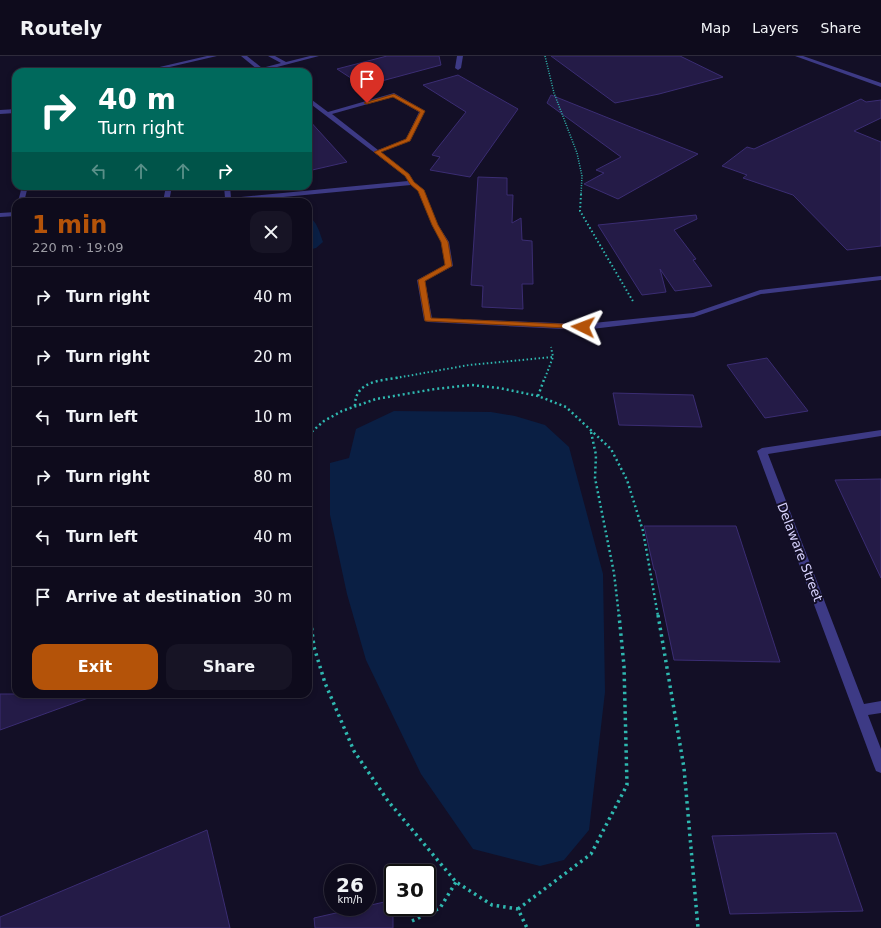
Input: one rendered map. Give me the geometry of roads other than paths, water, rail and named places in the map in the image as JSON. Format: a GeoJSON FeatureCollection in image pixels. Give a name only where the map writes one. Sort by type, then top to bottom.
{"type":"FeatureCollection","features":[{"type":"Feature","properties":{"kind":"street"},"geometry":{"type":"LineString","coordinates":[[159,68],[214,56]]}},
{"type":"Feature","properties":{"kind":"street"},"geometry":{"type":"LineString","coordinates":[[244,56],[259,68]]}},
{"type":"Feature","properties":{"kind":"street"},"geometry":{"type":"LineString","coordinates":[[271,56],[286,64]]}},
{"type":"Feature","properties":{"kind":"street"},"geometry":{"type":"LineString","coordinates":[[268,68],[316,56]]}},
{"type":"Feature","properties":{"kind":"street"},"geometry":{"type":"LineString","coordinates":[[458,68],[460,56]]}},
{"type":"Feature","properties":{"kind":"street"},"geometry":{"type":"LineString","coordinates":[[798,56],[881,85]]}},
{"type":"Feature","properties":{"kind":"street"},"geometry":{"type":"LineString","coordinates":[[327,114],[394,95],[422,111],[408,140],[377,152]]}},
{"type":"Feature","properties":{"kind":"street"},"geometry":{"type":"LineString","coordinates":[[312,102],[407,175],[412,183],[421,190],[435,225],[445,242],[449,266],[421,280],[428,320],[583,327],[694,315],[760,292],[881,278]]}},
{"type":"Feature","properties":{"kind":"street"},"geometry":{"type":"LineString","coordinates":[[0,112],[12,111]]}},
{"type":"Feature","properties":{"kind":"street"},"geometry":{"type":"LineString","coordinates":[[250,198],[412,183]]}},
{"type":"Feature","properties":{"kind":"street"},"geometry":{"type":"LineString","coordinates":[[0,216],[12,214]]}},
{"type":"Feature","properties":{"kind":"street","name":"Delaware Street"},"geometry":{"type":"LineString","coordinates":[[881,433],[762,451],[881,766]]}},
{"type":"Feature","properties":{"kind":"street"},"geometry":{"type":"LineString","coordinates":[[860,712],[881,707]]}},
{"type":"Feature","properties":{"kind":"water"},"geometry":{"type":"Polygon","coordinates":[[[312,220],[316,224],[323,242],[316,248],[312,249],[312,220]]]}},
{"type":"Feature","properties":{"kind":"water"},"geometry":{"type":"Polygon","coordinates":[[[394,411],[491,412],[515,416],[545,425],[569,447],[603,574],[605,692],[589,830],[564,860],[540,866],[473,849],[421,774],[366,660],[347,594],[330,515],[330,463],[349,458],[356,429],[394,411]]]}}]}
